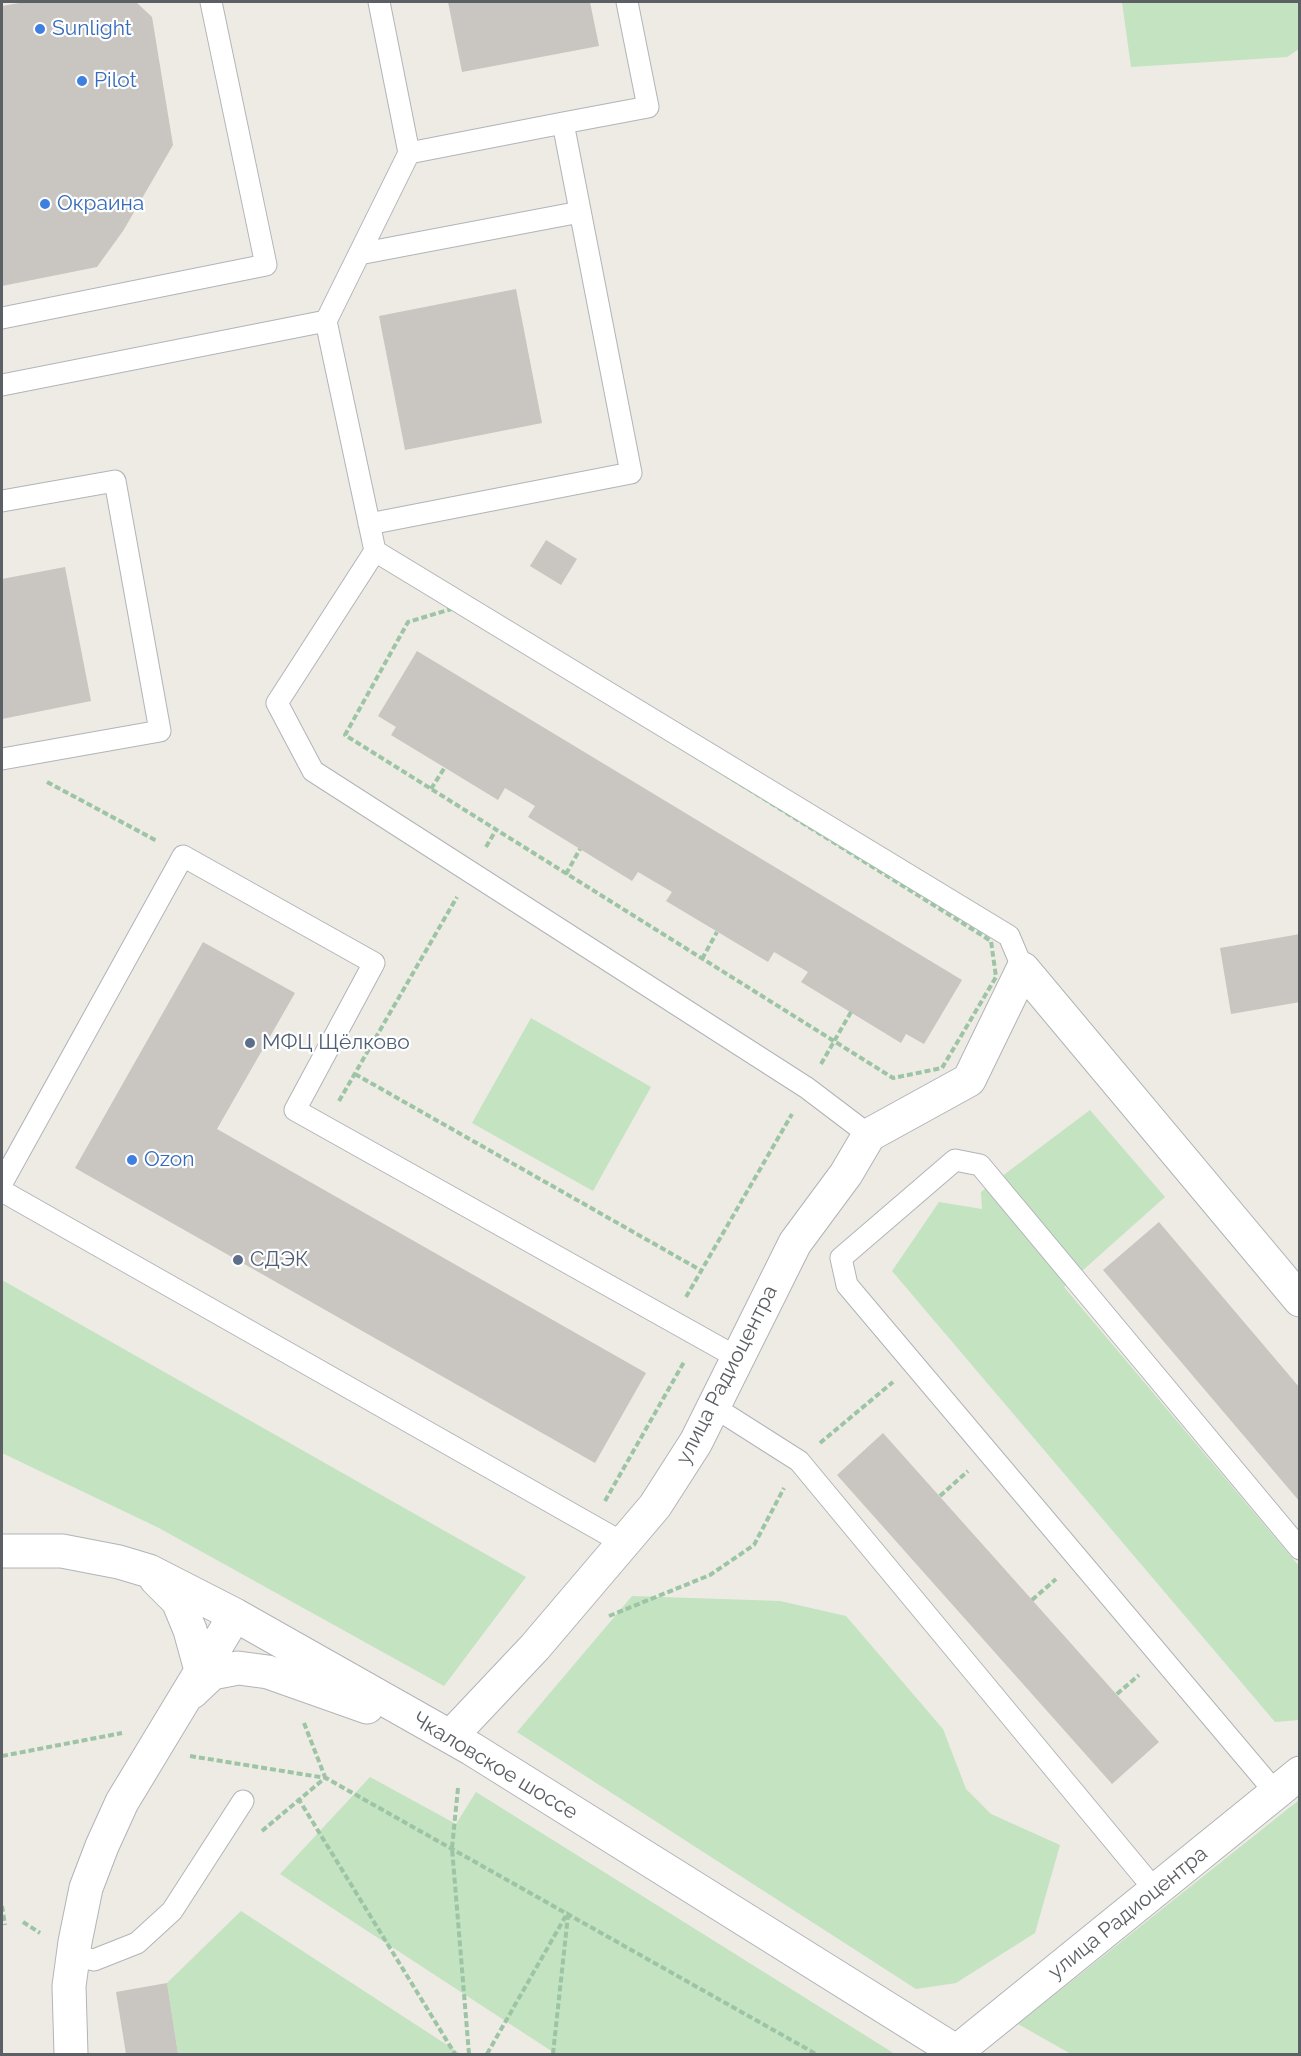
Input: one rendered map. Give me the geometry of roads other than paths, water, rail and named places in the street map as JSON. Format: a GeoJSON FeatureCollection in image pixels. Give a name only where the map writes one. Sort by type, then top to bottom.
{"type":"FeatureCollection","features":[{"type":"Feature","properties":{"kind":"street"},"geometry":{"type":"LineString","coordinates":[[869,1135],[969,1080],[1023,969],[1299,1300]]}},
{"type":"Feature","properties":{"kind":"street","name":"улица Радиоцентра"},"geometry":{"type":"LineString","coordinates":[[451,1736],[535,1647],[654,1506],[696,1442],[795,1243],[846,1174],[869,1135]]}},
{"type":"Feature","properties":{"kind":"street"},"geometry":{"type":"LineString","coordinates":[[2,1564],[17,1551]]}},
{"type":"Feature","properties":{"kind":"street","name":"Чкаловское шоссе"},"geometry":{"type":"LineString","coordinates":[[17,1551],[87,1554],[149,1571],[235,1615],[451,1736],[952,2052]]}},
{"type":"Feature","properties":{"kind":"street"},"geometry":{"type":"LineString","coordinates":[[149,1571],[178,1601],[190,1630],[201,1670]]}},
{"type":"Feature","properties":{"kind":"street"},"geometry":{"type":"LineString","coordinates":[[71,2055],[69,1986],[86,1888],[122,1802],[235,1615]]}},
{"type":"Feature","properties":{"kind":"street"},"geometry":{"type":"LineString","coordinates":[[183,1701],[212,1674],[238,1668],[268,1672],[451,1736]]}},
{"type":"Feature","properties":{"kind":"street","name":"улица Радиоцентра"},"geometry":{"type":"LineString","coordinates":[[952,2052],[1288,1783]]}},
{"type":"Feature","properties":{"kind":"lane"},"geometry":{"type":"LineString","coordinates":[[2,318],[266,265],[211,2]]}},
{"type":"Feature","properties":{"kind":"lane"},"geometry":{"type":"LineString","coordinates":[[380,2],[409,153],[326,321],[375,551],[277,703],[313,771],[807,1088],[869,1135]]}},
{"type":"Feature","properties":{"kind":"lane"},"geometry":{"type":"LineString","coordinates":[[409,153],[648,107],[627,2]]}},
{"type":"Feature","properties":{"kind":"lane"},"geometry":{"type":"LineString","coordinates":[[369,524],[631,473],[563,123]]}},
{"type":"Feature","properties":{"kind":"lane"},"geometry":{"type":"LineString","coordinates":[[359,254],[580,212]]}},
{"type":"Feature","properties":{"kind":"lane"},"geometry":{"type":"LineString","coordinates":[[2,385],[326,321]]}},
{"type":"Feature","properties":{"kind":"lane"},"geometry":{"type":"LineString","coordinates":[[2,501],[115,481],[160,731],[3,759]]}},
{"type":"Feature","properties":{"kind":"lane"},"geometry":{"type":"LineString","coordinates":[[375,551],[1009,936],[1023,969]]}},
{"type":"Feature","properties":{"kind":"lane"},"geometry":{"type":"LineString","coordinates":[[2,1183],[183,856],[374,963],[295,1110],[738,1358]]}},
{"type":"Feature","properties":{"kind":"lane"},"geometry":{"type":"LineString","coordinates":[[1288,1783],[988,1452],[847,1285],[841,1258],[955,1160],[980,1165],[1299,1549]]}},
{"type":"Feature","properties":{"kind":"lane"},"geometry":{"type":"LineString","coordinates":[[2,1191],[623,1543]]}},
{"type":"Feature","properties":{"kind":"lane"},"geometry":{"type":"LineString","coordinates":[[714,1407],[799,1461],[1155,1890]]}},
{"type":"Feature","properties":{"kind":"lane"},"geometry":{"type":"LineString","coordinates":[[73,1956],[94,1960],[137,1943],[172,1911],[243,1801]]}},
{"type":"Feature","properties":{"kind":"place","name":"Sunlight"},"geometry":{"type":"Point","coordinates":[40,29]}},
{"type":"Feature","properties":{"kind":"place","name":"Pilot"},"geometry":{"type":"Point","coordinates":[82,81]}},
{"type":"Feature","properties":{"kind":"place","name":"Окраина"},"geometry":{"type":"Point","coordinates":[45,204]}},
{"type":"Feature","properties":{"kind":"place","name":"МФЦ Щёлково"},"geometry":{"type":"Point","coordinates":[250,1043]}},
{"type":"Feature","properties":{"kind":"place","name":"Ozon"},"geometry":{"type":"Point","coordinates":[132,1160]}},
{"type":"Feature","properties":{"kind":"place","name":"СДЭК"},"geometry":{"type":"Point","coordinates":[238,1260]}}]}
